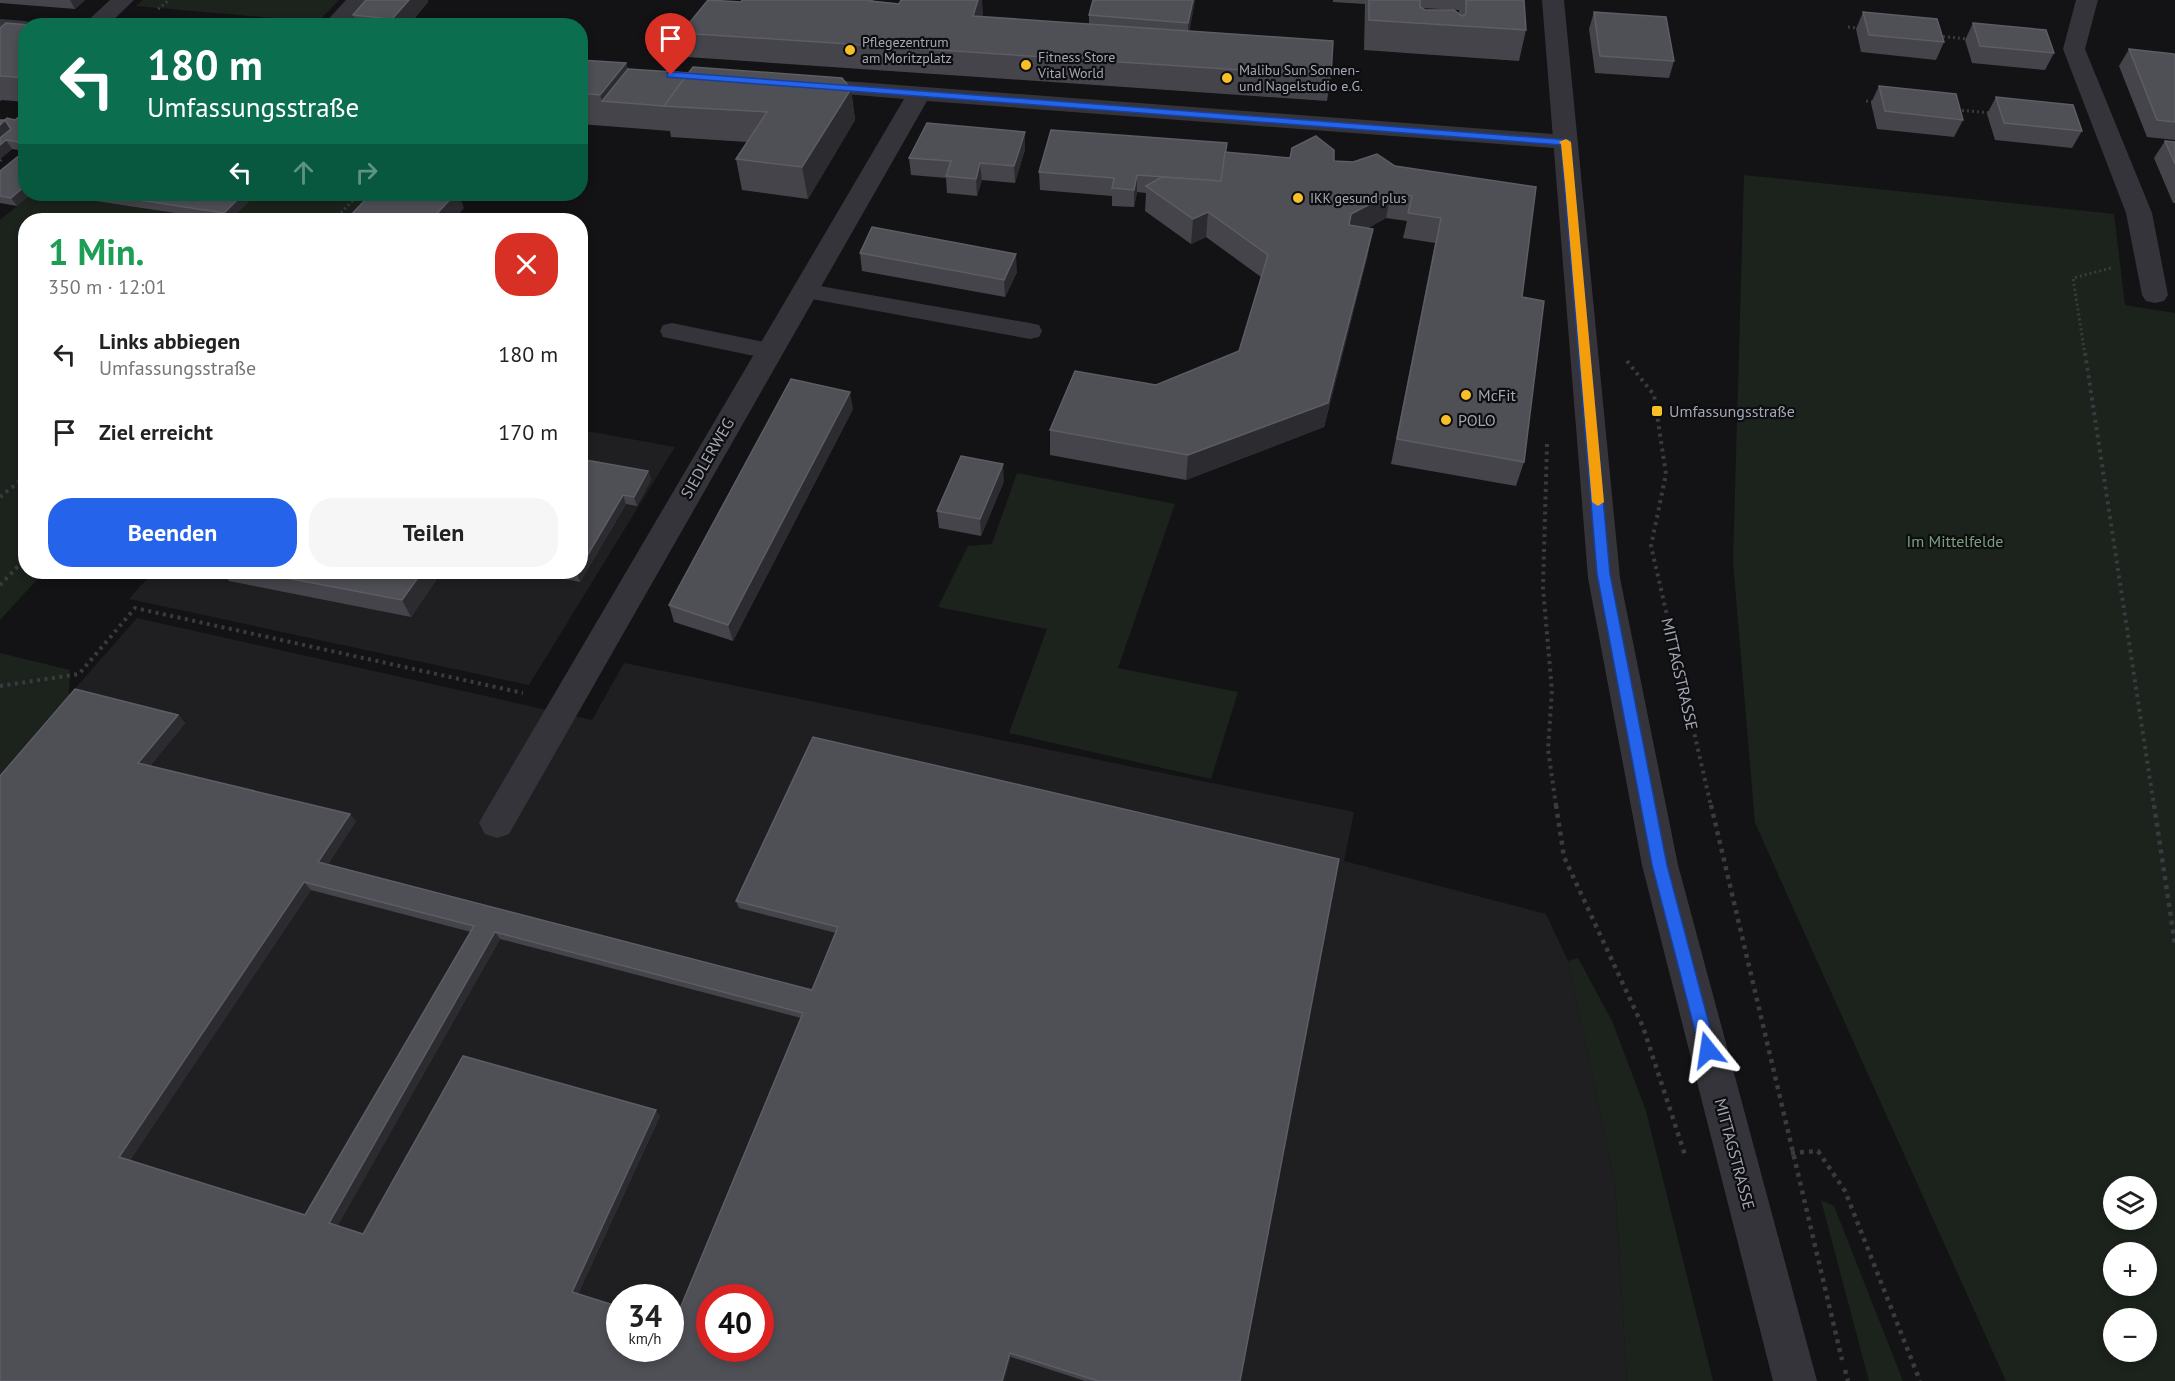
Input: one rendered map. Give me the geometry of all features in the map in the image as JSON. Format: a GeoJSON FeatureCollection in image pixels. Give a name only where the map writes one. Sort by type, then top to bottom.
{"type":"FeatureCollection","features":[{"type":"Feature","properties":{"kind":"street"},"geometry":{"type":"LineString","coordinates":[[102,18],[123,0]]}},
{"type":"Feature","properties":{"kind":"street"},"geometry":{"type":"LineString","coordinates":[[341,18],[358,0]]}},
{"type":"Feature","properties":{"kind":"street","name":"MITTAGSTRASSE"},"geometry":{"type":"LineString","coordinates":[[1552,0],[1604,574],[1660,865],[1795,1381]]}},
{"type":"Feature","properties":{"kind":"street"},"geometry":{"type":"LineString","coordinates":[[2087,0],[2074,49],[2139,213],[2155,295]]}},
{"type":"Feature","properties":{"kind":"street"},"geometry":{"type":"LineString","coordinates":[[0,26],[18,27]]}},
{"type":"Feature","properties":{"kind":"street"},"geometry":{"type":"LineString","coordinates":[[779,83],[1566,142]]}},
{"type":"Feature","properties":{"kind":"street","name":"SIEDLERWEG"},"geometry":{"type":"LineString","coordinates":[[497,823],[919,94]]}},
{"type":"Feature","properties":{"kind":"lane"},"geometry":{"type":"LineString","coordinates":[[803,291],[1030,331]]}},
{"type":"Feature","properties":{"kind":"lane"},"geometry":{"type":"LineString","coordinates":[[672,331],[769,351]]}},
{"type":"Feature","properties":{"kind":"path"},"geometry":{"type":"LineString","coordinates":[[1848,27],[1859,28]]}},
{"type":"Feature","properties":{"kind":"path"},"geometry":{"type":"LineString","coordinates":[[1931,35],[1979,40]]}},
{"type":"Feature","properties":{"kind":"path"},"geometry":{"type":"LineString","coordinates":[[1866,101],[1878,102]]}},
{"type":"Feature","properties":{"kind":"path"},"geometry":{"type":"LineString","coordinates":[[1946,109],[2003,114]]}},
{"type":"Feature","properties":{"kind":"path"},"geometry":{"type":"LineString","coordinates":[[341,213],[352,201]]}},
{"type":"Feature","properties":{"kind":"path"},"geometry":{"type":"LineString","coordinates":[[2120,266],[2073,278],[2175,944]]}},
{"type":"Feature","properties":{"kind":"path","name":"MITTAGSTRASSE"},"geometry":{"type":"LineString","coordinates":[[1621,354],[1654,395],[1666,474],[1651,546],[1791,1153],[1848,1381]]}},
{"type":"Feature","properties":{"kind":"path"},"geometry":{"type":"LineString","coordinates":[[0,497],[18,482]]}},
{"type":"Feature","properties":{"kind":"path"},"geometry":{"type":"LineString","coordinates":[[0,585],[18,566]]}},
{"type":"Feature","properties":{"kind":"path"},"geometry":{"type":"LineString","coordinates":[[1543,588],[1552,691],[1548,749],[1564,857],[1643,1027],[1687,1161]]}},
{"type":"Feature","properties":{"kind":"path"},"geometry":{"type":"LineString","coordinates":[[0,686],[79,674],[135,608],[566,702]]}},
{"type":"Feature","properties":{"kind":"path"},"geometry":{"type":"LineString","coordinates":[[1791,1153],[1818,1151],[1845,1191],[1920,1381]]}},
{"type":"Feature","properties":{"kind":"shaded area"},"geometry":{"type":"Polygon","coordinates":[[[588,431],[675,447],[529,685],[129,599],[147,579],[588,579],[588,431]]]}},
{"type":"Feature","properties":{"kind":"shaded area"},"geometry":{"type":"Polygon","coordinates":[[[137,618],[592,720],[624,663],[1354,812],[1344,861],[1546,914],[1568,961],[1615,1182],[1627,1381],[0,1381],[0,774],[137,618]]]}},
{"type":"Feature","properties":{"kind":"green space"},"geometry":{"type":"Polygon","coordinates":[[[143,0],[339,0],[322,18],[272,18],[136,6],[143,0]]]}},
{"type":"Feature","properties":{"kind":"green space","name":"Im Mittelfelde"},"geometry":{"type":"Polygon","coordinates":[[[1744,175],[2114,214],[2125,305],[2175,313],[2175,1381],[2006,1381],[1755,823],[1733,562],[1744,175]]]}},
{"type":"Feature","properties":{"kind":"green space"},"geometry":{"type":"Polygon","coordinates":[[[23,201],[95,201],[175,213],[18,213],[18,579],[38,579],[0,620],[0,220],[23,201]]]}},
{"type":"Feature","properties":{"kind":"green space"},"geometry":{"type":"Polygon","coordinates":[[[249,201],[383,201],[371,213],[237,213],[249,201]]]}},
{"type":"Feature","properties":{"kind":"green space"},"geometry":{"type":"Polygon","coordinates":[[[1017,473],[1175,504],[1118,668],[1238,692],[1211,779],[1009,733],[1047,629],[938,607],[968,546],[992,544],[1017,473]]]}},
{"type":"Feature","properties":{"kind":"green space"},"geometry":{"type":"Polygon","coordinates":[[[0,653],[70,670],[69,695],[0,774],[0,653]]]}},
{"type":"Feature","properties":{"kind":"green space"},"geometry":{"type":"Polygon","coordinates":[[[1578,958],[1612,1021],[1646,1111],[1713,1381],[1627,1381],[1615,1182],[1568,961],[1578,958]]]}},
{"type":"Feature","properties":{"kind":"green space"},"geometry":{"type":"Polygon","coordinates":[[[1821,1200],[1834,1206],[1903,1381],[1869,1381],[1821,1200]]]}},
{"type":"Feature","properties":{"kind":"building"},"geometry":{"type":"Polygon","coordinates":[[[366,0],[409,0],[393,18],[353,15],[366,0]]]}},
{"type":"Feature","properties":{"kind":"building"},"geometry":{"type":"Polygon","coordinates":[[[708,0],[741,2],[742,0],[870,0],[899,4],[901,0],[978,0],[973,16],[1333,41],[1331,76],[681,33],[708,0]]]}},
{"type":"Feature","properties":{"kind":"building"},"geometry":{"type":"Polygon","coordinates":[[[1093,0],[1193,0],[1188,23],[1089,15],[1093,0]]]}},
{"type":"Feature","properties":{"kind":"building"},"geometry":{"type":"Polygon","coordinates":[[[1369,0],[1420,0],[1420,7],[1425,10],[1454,10],[1462,16],[1466,14],[1466,0],[1524,0],[1526,30],[1369,20],[1369,0]]]}},
{"type":"Feature","properties":{"kind":"building"},"geometry":{"type":"Polygon","coordinates":[[[1594,12],[1666,17],[1674,61],[1600,56],[1594,12]]]}},
{"type":"Feature","properties":{"kind":"building"},"geometry":{"type":"Polygon","coordinates":[[[1863,12],[1937,19],[1944,42],[1869,35],[1863,12]]]}},
{"type":"Feature","properties":{"kind":"building"},"geometry":{"type":"Polygon","coordinates":[[[6,23],[18,24],[18,77],[0,76],[0,28],[6,23]]]}},
{"type":"Feature","properties":{"kind":"building"},"geometry":{"type":"Polygon","coordinates":[[[1973,23],[2046,30],[2054,53],[1980,46],[1973,23]]]}},
{"type":"Feature","properties":{"kind":"building"},"geometry":{"type":"Polygon","coordinates":[[[2129,49],[2175,55],[2175,122],[2157,120],[2129,49]]]}},
{"type":"Feature","properties":{"kind":"building"},"geometry":{"type":"Polygon","coordinates":[[[588,61],[626,63],[600,95],[588,94],[588,61]]]}},
{"type":"Feature","properties":{"kind":"building"},"geometry":{"type":"Polygon","coordinates":[[[693,67],[842,78],[851,89],[802,167],[736,159],[767,112],[663,106],[693,67]]]}},
{"type":"Feature","properties":{"kind":"building"},"geometry":{"type":"Polygon","coordinates":[[[628,69],[688,73],[664,106],[602,101],[628,69]]]}},
{"type":"Feature","properties":{"kind":"building"},"geometry":{"type":"Polygon","coordinates":[[[1879,86],[1956,94],[1963,120],[1885,111],[1879,86]]]}},
{"type":"Feature","properties":{"kind":"building"},"geometry":{"type":"Polygon","coordinates":[[[1996,97],[2073,105],[2082,131],[2004,123],[1996,97]]]}},
{"type":"Feature","properties":{"kind":"building"},"geometry":{"type":"Polygon","coordinates":[[[7,118],[15,120],[18,118],[18,142],[6,140],[0,145],[0,138],[11,129],[5,120],[7,118]]]}},
{"type":"Feature","properties":{"kind":"building"},"geometry":{"type":"Polygon","coordinates":[[[927,123],[1025,132],[1014,166],[980,163],[976,179],[946,176],[951,161],[909,158],[927,123]]]}},
{"type":"Feature","properties":{"kind":"building"},"geometry":{"type":"Polygon","coordinates":[[[1051,130],[1227,143],[1221,181],[1137,175],[1134,190],[1112,188],[1114,178],[1039,172],[1051,130]]]}},
{"type":"Feature","properties":{"kind":"building"},"geometry":{"type":"Polygon","coordinates":[[[1316,136],[1334,150],[1334,161],[1353,162],[1377,154],[1395,166],[1536,187],[1522,297],[1544,301],[1524,462],[1397,439],[1441,218],[1408,213],[1412,196],[1391,193],[1351,214],[1349,225],[1373,229],[1328,403],[1188,455],[1050,430],[1075,371],[1156,385],[1239,351],[1268,255],[1208,212],[1193,219],[1146,186],[1162,177],[1221,181],[1225,152],[1290,158],[1292,148],[1316,136]]]}},
{"type":"Feature","properties":{"kind":"building"},"geometry":{"type":"Polygon","coordinates":[[[2165,141],[2175,142],[2175,164],[2165,141]]]}},
{"type":"Feature","properties":{"kind":"building"},"geometry":{"type":"Polygon","coordinates":[[[18,156],[18,192],[11,198],[0,196],[0,171],[18,156]]]}},
{"type":"Feature","properties":{"kind":"building"},"geometry":{"type":"Polygon","coordinates":[[[146,201],[236,201],[224,213],[146,201]]]}},
{"type":"Feature","properties":{"kind":"building"},"geometry":{"type":"Polygon","coordinates":[[[364,201],[449,201],[437,213],[353,213],[364,201]]]}},
{"type":"Feature","properties":{"kind":"building"},"geometry":{"type":"Polygon","coordinates":[[[872,227],[1016,254],[1004,280],[860,253],[872,227]]]}},
{"type":"Feature","properties":{"kind":"building"},"geometry":{"type":"Polygon","coordinates":[[[791,379],[850,392],[728,625],[669,605],[791,379]]]}},
{"type":"Feature","properties":{"kind":"building"},"geometry":{"type":"Polygon","coordinates":[[[961,456],[1003,464],[980,519],[937,511],[961,456]]]}},
{"type":"Feature","properties":{"kind":"building"},"geometry":{"type":"Polygon","coordinates":[[[588,460],[648,471],[634,497],[623,495],[588,554],[588,460]]]}},
{"type":"Feature","properties":{"kind":"building"},"geometry":{"type":"Polygon","coordinates":[[[292,579],[417,579],[402,600],[292,579]]]}},
{"type":"Feature","properties":{"kind":"building"},"geometry":{"type":"Polygon","coordinates":[[[75,689],[178,715],[138,763],[350,814],[318,862],[812,990],[838,927],[736,901],[813,737],[1339,859],[1240,1381],[1098,1381],[1010,1353],[1002,1381],[0,1381],[0,776],[75,689]],[[304,882],[119,1157],[305,1215],[474,926],[304,882]],[[495,932],[329,1223],[363,1234],[463,1056],[656,1110],[572,1292],[606,1303],[606,1362],[684,1362],[684,1299],[803,1013],[495,932]]]}},
{"type":"Feature","properties":{"kind":"slow traffic"},"geometry":{"type":"LineString","coordinates":[[1563,142],[1566,142],[1598,502]]}},
{"type":"Feature","properties":{"kind":"place","name":"Pflegezentrum am Moritzplatz"},"geometry":{"type":"Point","coordinates":[850,50]}},
{"type":"Feature","properties":{"kind":"place","name":"Fitness Store Vital World"},"geometry":{"type":"Point","coordinates":[1026,65]}},
{"type":"Feature","properties":{"kind":"place","name":"Malibu Sun Sonnen- und Nagelstudio e.G."},"geometry":{"type":"Point","coordinates":[1227,78]}},
{"type":"Feature","properties":{"kind":"place","name":"IKK gesund plus"},"geometry":{"type":"Point","coordinates":[1298,198]}},
{"type":"Feature","properties":{"kind":"place","name":"McFit"},"geometry":{"type":"Point","coordinates":[1466,395]}},
{"type":"Feature","properties":{"kind":"place","name":"Umfassungsstraße"},"geometry":{"type":"Point","coordinates":[1657,411]}},
{"type":"Feature","properties":{"kind":"place","name":"POLO"},"geometry":{"type":"Point","coordinates":[1446,420]}},
{"type":"Feature","properties":{"kind":"route"},"geometry":{"type":"LineString","coordinates":[[671,75],[1566,142],[1604,574],[1660,865],[1708,1050]]}}]}
